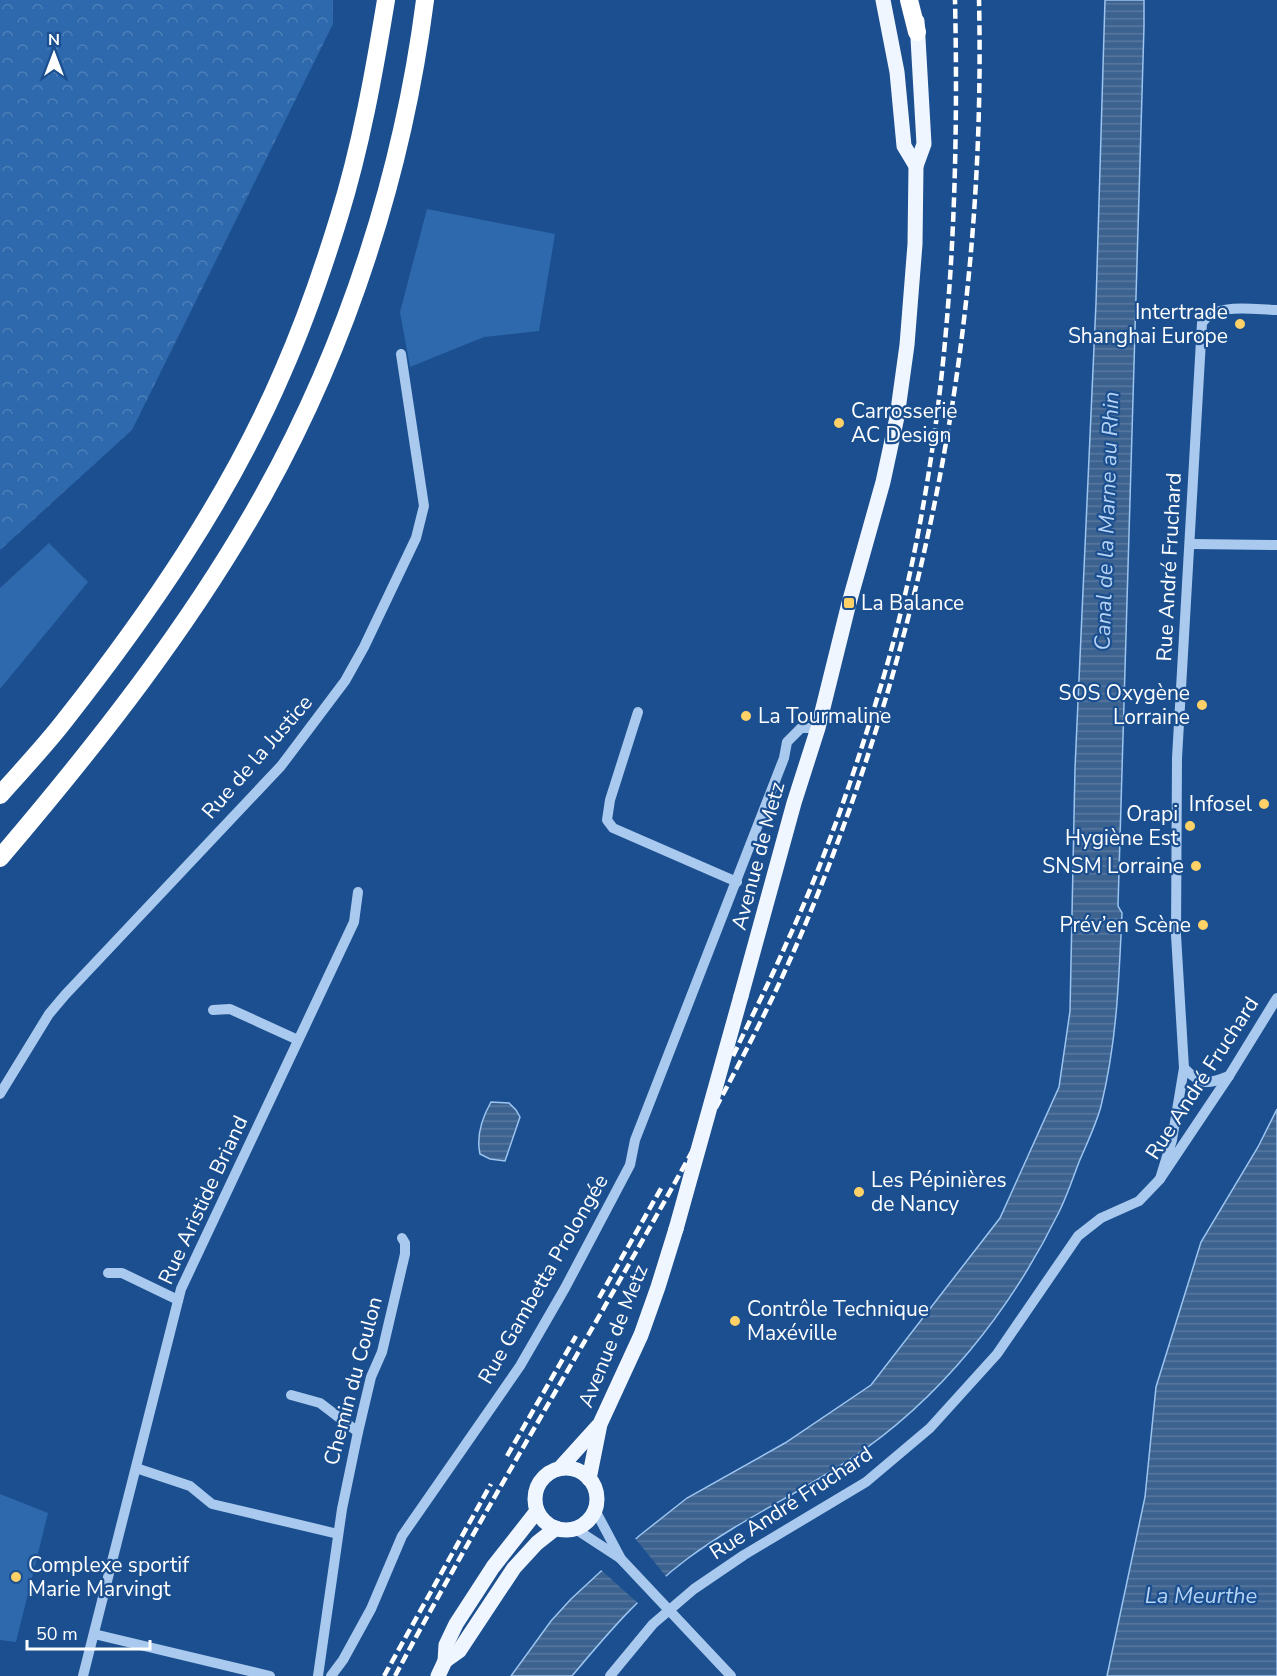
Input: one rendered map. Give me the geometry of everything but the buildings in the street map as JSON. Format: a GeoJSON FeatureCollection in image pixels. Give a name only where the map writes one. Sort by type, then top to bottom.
{"type":"FeatureCollection","features":[{"type":"Feature","properties":{"kind":"highway"},"geometry":{"type":"LineString","coordinates":[[0,795],[64,722],[166,583],[225,486],[256,428],[302,326],[339,217],[369,104],[386,0]]}},
{"type":"Feature","properties":{"kind":"highway"},"geometry":{"type":"LineString","coordinates":[[0,858],[115,718],[174,636],[234,546],[295,433],[323,375],[364,267],[387,190],[406,112],[425,0]]}},
{"type":"Feature","properties":{"kind":"highway"},"geometry":{"type":"LineString","coordinates":[[909,0],[917,32]]}},
{"type":"Feature","properties":{"kind":"main road"},"geometry":{"type":"LineString","coordinates":[[883,0],[894,51],[904,146],[916,166]]}},
{"type":"Feature","properties":{"kind":"main road"},"geometry":{"type":"LineString","coordinates":[[916,166],[924,144],[917,0]]}},
{"type":"Feature","properties":{"kind":"main road","name":"Avenue de Metz"},"geometry":{"type":"LineString","coordinates":[[589,1479],[600,1424],[641,1335],[676,1229],[794,803],[818,728],[849,603],[883,482],[897,417],[907,345],[915,244],[916,166]]}},
{"type":"Feature","properties":{"kind":"main road","name":"Avenue de Metz"},"geometry":{"type":"LineString","coordinates":[[560,1468],[600,1424]]}},
{"type":"Feature","properties":{"kind":"main road"},"geometry":{"type":"LineString","coordinates":[[560,1468],[571,1468],[581,1472],[589,1479],[595,1488],[597,1499],[595,1510],[583,1524],[574,1528],[556,1528],[548,1524],[537,1510],[535,1500],[542,1479],[550,1472],[560,1468]]}},
{"type":"Feature","properties":{"kind":"main road"},"geometry":{"type":"LineString","coordinates":[[438,1676],[445,1660],[446,1645],[456,1624],[494,1567],[537,1510]]}},
{"type":"Feature","properties":{"kind":"main road"},"geometry":{"type":"LineString","coordinates":[[445,1660],[459,1651],[514,1568],[537,1543],[556,1528]]}},
{"type":"Feature","properties":{"kind":"street","name":"Rue André Fruchard"},"geometry":{"type":"LineString","coordinates":[[1160,1179],[1172,1140],[1184,1068],[1176,935],[1177,770],[1202,323],[1206,316],[1216,312],[1277,310]]}},
{"type":"Feature","properties":{"kind":"street","name":"Rue de la Justice"},"geometry":{"type":"LineString","coordinates":[[0,1094],[50,1014],[65,995],[281,766],[345,681],[416,538],[423,506],[401,354]]}},
{"type":"Feature","properties":{"kind":"street"},"geometry":{"type":"LineString","coordinates":[[1191,544],[1277,545]]}},
{"type":"Feature","properties":{"kind":"street"},"geometry":{"type":"LineString","coordinates":[[638,712],[610,800],[607,820],[613,828],[737,882]]}},
{"type":"Feature","properties":{"kind":"street","name":"Rue Gambetta Prolongée"},"geometry":{"type":"LineString","coordinates":[[331,1676],[343,1660],[371,1609],[402,1536],[519,1366],[612,1202],[630,1165],[635,1140],[737,882],[784,758],[787,742],[801,728],[818,728]]}},
{"type":"Feature","properties":{"kind":"street","name":"Rue Aristide Briand"},"geometry":{"type":"LineString","coordinates":[[83,1676],[181,1289],[354,922],[358,892]]}},
{"type":"Feature","properties":{"kind":"street","name":"Rue André Fruchard"},"geometry":{"type":"LineString","coordinates":[[610,1676],[653,1624],[694,1589],[744,1555],[852,1491],[885,1467],[930,1428],[997,1354],[1078,1236],[1101,1218],[1139,1201],[1160,1179],[1277,998]]}},
{"type":"Feature","properties":{"kind":"street"},"geometry":{"type":"LineString","coordinates":[[213,1010],[230,1010],[298,1040]]}},
{"type":"Feature","properties":{"kind":"street"},"geometry":{"type":"LineString","coordinates":[[1184,1068],[1196,1080],[1203,1082],[1215,1081],[1228,1076]]}},
{"type":"Feature","properties":{"kind":"street","name":"Chemin du Coulon"},"geometry":{"type":"LineString","coordinates":[[318,1676],[338,1534],[371,1377],[382,1352],[405,1254],[405,1243],[402,1238]]}},
{"type":"Feature","properties":{"kind":"street"},"geometry":{"type":"LineString","coordinates":[[108,1273],[122,1273],[178,1300]]}},
{"type":"Feature","properties":{"kind":"street"},"geometry":{"type":"LineString","coordinates":[[291,1395],[320,1403],[358,1432]]}},
{"type":"Feature","properties":{"kind":"street"},"geometry":{"type":"LineString","coordinates":[[136,1468],[190,1486],[212,1504],[338,1534]]}},
{"type":"Feature","properties":{"kind":"street"},"geometry":{"type":"LineString","coordinates":[[595,1510],[620,1558]]}},
{"type":"Feature","properties":{"kind":"street"},"geometry":{"type":"LineString","coordinates":[[574,1528],[620,1558],[731,1676]]}},
{"type":"Feature","properties":{"kind":"street"},"geometry":{"type":"LineString","coordinates":[[94,1634],[270,1676]]}},
{"type":"Feature","properties":{"kind":"green space"},"geometry":{"type":"Polygon","coordinates":[[[0,0],[333,0],[333,24],[132,430],[0,550],[0,0]]]}},
{"type":"Feature","properties":{"kind":"green space"},"geometry":{"type":"Polygon","coordinates":[[[427,209],[555,234],[539,331],[484,337],[410,367],[400,312],[427,209]]]}},
{"type":"Feature","properties":{"kind":"green space"},"geometry":{"type":"Polygon","coordinates":[[[49,543],[88,582],[0,689],[0,588],[49,543]]]}},
{"type":"Feature","properties":{"kind":"green space","name":"Complexe sportif Marie Marvingt"},"geometry":{"type":"Polygon","coordinates":[[[0,1494],[48,1513],[16,1642],[0,1640],[0,1494]]]}},
{"type":"Feature","properties":{"kind":"water","name":"Canal de la Marne au Rhin"},"geometry":{"type":"Polygon","coordinates":[[[1105,0],[1144,0],[1144,26],[1118,906],[1122,913],[1114,1034],[1097,1120],[1062,1206],[1019,1284],[970,1350],[913,1410],[849,1460],[726,1532],[687,1559],[641,1599],[572,1676],[511,1676],[551,1621],[571,1599],[639,1536],[687,1498],[785,1443],[871,1385],[1000,1218],[1059,1087],[1070,1011],[1075,768],[1096,303],[1105,0]]]}},
{"type":"Feature","properties":{"kind":"water"},"geometry":{"type":"Polygon","coordinates":[[[491,1102],[509,1103],[520,1117],[505,1161],[490,1159],[480,1154],[481,1127],[491,1102]]]}},
{"type":"Feature","properties":{"kind":"water","name":"La Meurthe"},"geometry":{"type":"Polygon","coordinates":[[[1277,1109],[1277,1676],[1107,1676],[1145,1497],[1156,1387],[1201,1242],[1258,1147],[1277,1109]]]}},
{"type":"Feature","properties":{"kind":"pier"},"geometry":{"type":"Polygon","coordinates":[[[634,1537],[668,1579],[640,1605],[599,1568],[634,1537]]]}},
{"type":"Feature","properties":{"kind":"railway"},"geometry":{"type":"LineString","coordinates":[[733,1056],[781,957],[827,846],[873,713],[905,596],[922,513],[945,343],[955,171],[955,0]]}},
{"type":"Feature","properties":{"kind":"railway"},"geometry":{"type":"LineString","coordinates":[[395,1676],[486,1512],[674,1185],[762,1019],[816,899],[861,776],[891,681],[916,586],[937,490],[954,393],[967,295],[975,197],[979,99],[979,0]]}},
{"type":"Feature","properties":{"kind":"railway"},"geometry":{"type":"LineString","coordinates":[[599,1298],[663,1185]]}},
{"type":"Feature","properties":{"kind":"railway"},"geometry":{"type":"LineString","coordinates":[[507,1456],[576,1336]]}},
{"type":"Feature","properties":{"kind":"railway"},"geometry":{"type":"LineString","coordinates":[[384,1676],[491,1484]]}},
{"type":"Feature","properties":{"kind":"place","name":"Intertrade Shanghai Europe"},"geometry":{"type":"Point","coordinates":[1240,324]}},
{"type":"Feature","properties":{"kind":"place","name":"Carrosserie AC Design"},"geometry":{"type":"Point","coordinates":[839,423]}},
{"type":"Feature","properties":{"kind":"place","name":"La Balance"},"geometry":{"type":"Point","coordinates":[849,603]}},
{"type":"Feature","properties":{"kind":"place","name":"SOS Oxygène Lorraine"},"geometry":{"type":"Point","coordinates":[1202,705]}},
{"type":"Feature","properties":{"kind":"place","name":"La Tourmaline"},"geometry":{"type":"Point","coordinates":[746,716]}},
{"type":"Feature","properties":{"kind":"place","name":"Infosel"},"geometry":{"type":"Point","coordinates":[1264,804]}},
{"type":"Feature","properties":{"kind":"place","name":"Orapi Hygiène Est"},"geometry":{"type":"Point","coordinates":[1190,826]}},
{"type":"Feature","properties":{"kind":"place","name":"SNSM Lorraine"},"geometry":{"type":"Point","coordinates":[1196,866]}},
{"type":"Feature","properties":{"kind":"place","name":"Prév’en Scène"},"geometry":{"type":"Point","coordinates":[1203,925]}},
{"type":"Feature","properties":{"kind":"place","name":"Les Pépinières de Nancy"},"geometry":{"type":"Point","coordinates":[859,1192]}},
{"type":"Feature","properties":{"kind":"place","name":"Contrôle Technique Maxéville"},"geometry":{"type":"Point","coordinates":[735,1321]}},
{"type":"Feature","properties":{"kind":"place","name":"Complexe sportif Marie Marvingt"},"geometry":{"type":"Point","coordinates":[16,1577]}}]}
